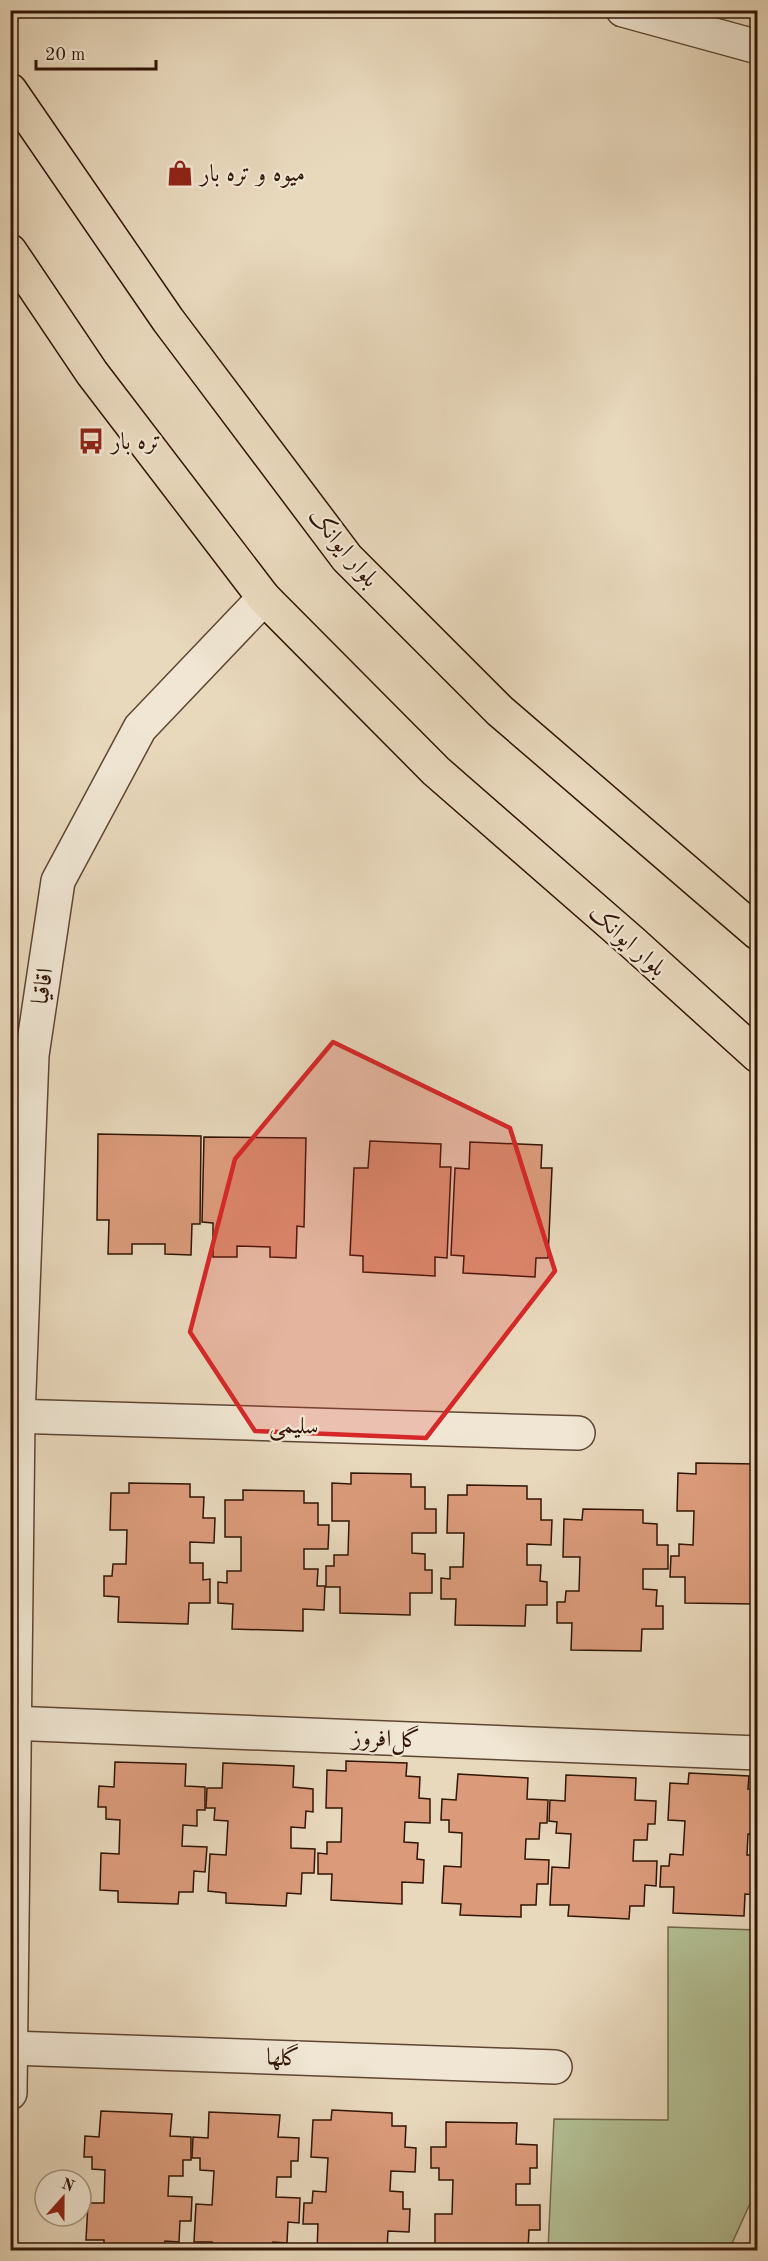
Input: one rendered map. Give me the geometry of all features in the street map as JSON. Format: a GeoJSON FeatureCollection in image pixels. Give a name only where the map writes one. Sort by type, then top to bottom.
{"type":"FeatureCollection","features":[{"type":"Feature","properties":{"kind":"main road","name":"بلوار ایوانک"},"geometry":{"type":"LineString","coordinates":[[10,90],[168,320],[347,558],[500,711],[758,933]]}},
{"type":"Feature","properties":{"kind":"main road","name":"بلوار ایوانک"},"geometry":{"type":"LineString","coordinates":[[10,251],[92,374],[264,598],[436,771],[632,942],[758,1056]]}},
{"type":"Feature","properties":{"kind":"street"},"geometry":{"type":"LineString","coordinates":[[623,10],[758,47]]}},
{"type":"Feature","properties":{"kind":"street","name":"اقاقیا"},"geometry":{"type":"LineString","coordinates":[[10,2093],[14,1416],[32,1055],[58,881],[140,728],[264,598]]}},
{"type":"Feature","properties":{"kind":"street","name":"سلیمی"},"geometry":{"type":"LineString","coordinates":[[14,1416],[578,1433]]}},
{"type":"Feature","properties":{"kind":"street","name":"گل‌افروز"},"geometry":{"type":"LineString","coordinates":[[13,1723],[758,1753]]}},
{"type":"Feature","properties":{"kind":"street","name":"گلها"},"geometry":{"type":"LineString","coordinates":[[11,2048],[555,2067]]}},
{"type":"Feature","properties":{"kind":"highlighted area"},"geometry":{"type":"Polygon","coordinates":[[[333,1042],[510,1128],[555,1271],[426,1438],[255,1431],[190,1332],[235,1159],[333,1042]]]}},
{"type":"Feature","properties":{"kind":"green space"},"geometry":{"type":"Polygon","coordinates":[[[668,1927],[757,1930],[757,2188],[729,2250],[548,2250],[554,2119],[668,2120],[668,1927]]]}},
{"type":"Feature","properties":{"kind":"building"},"geometry":{"type":"Polygon","coordinates":[[[98,1134],[201,1136],[200,1224],[192,1224],[191,1255],[165,1254],[165,1244],[132,1244],[132,1254],[108,1254],[109,1220],[97,1220],[98,1134]]]}},
{"type":"Feature","properties":{"kind":"building"},"geometry":{"type":"Polygon","coordinates":[[[204,1137],[306,1138],[304,1227],[297,1226],[296,1258],[270,1257],[270,1247],[237,1246],[237,1257],[213,1257],[213,1223],[202,1222],[204,1137]]]}},
{"type":"Feature","properties":{"kind":"building"},"geometry":{"type":"Polygon","coordinates":[[[370,1141],[441,1144],[440,1167],[451,1167],[447,1258],[435,1257],[435,1276],[363,1272],[363,1256],[350,1255],[354,1168],[368,1168],[370,1141]]]}},
{"type":"Feature","properties":{"kind":"building"},"geometry":{"type":"Polygon","coordinates":[[[470,1142],[542,1145],[541,1168],[552,1168],[548,1258],[536,1258],[535,1277],[463,1273],[464,1256],[451,1255],[455,1168],[469,1169],[470,1142]]]}},
{"type":"Feature","properties":{"kind":"building"},"geometry":{"type":"Polygon","coordinates":[[[696,1463],[757,1464],[758,1583],[756,1583],[755,1604],[685,1603],[685,1577],[670,1577],[671,1556],[679,1556],[679,1544],[693,1545],[694,1511],[677,1511],[678,1473],[696,1474],[696,1463]]]}},
{"type":"Feature","properties":{"kind":"building"},"geometry":{"type":"Polygon","coordinates":[[[351,1473],[411,1474],[411,1487],[425,1487],[425,1509],[436,1509],[436,1533],[412,1533],[412,1553],[425,1554],[425,1570],[432,1570],[432,1593],[410,1593],[410,1615],[340,1613],[340,1587],[326,1587],[326,1566],[334,1566],[334,1555],[348,1555],[349,1521],[332,1521],[332,1483],[351,1484],[351,1473]]]}},
{"type":"Feature","properties":{"kind":"building"},"geometry":{"type":"Polygon","coordinates":[[[129,1483],[190,1484],[190,1497],[204,1497],[203,1518],[215,1518],[214,1543],[190,1542],[190,1563],[203,1563],[203,1580],[210,1579],[210,1603],[189,1603],[188,1624],[118,1622],[119,1597],[104,1596],[104,1576],[112,1576],[113,1564],[126,1564],[127,1530],[110,1530],[111,1493],[129,1493],[129,1483]]]}},
{"type":"Feature","properties":{"kind":"building"},"geometry":{"type":"Polygon","coordinates":[[[467,1485],[527,1486],[527,1499],[541,1499],[541,1520],[552,1520],[551,1545],[527,1544],[527,1565],[541,1565],[540,1581],[547,1582],[547,1605],[526,1605],[525,1626],[455,1625],[456,1599],[441,1599],[441,1578],[450,1579],[450,1567],[463,1567],[464,1533],[447,1533],[448,1495],[467,1495],[467,1485]]]}},
{"type":"Feature","properties":{"kind":"building"},"geometry":{"type":"Polygon","coordinates":[[[243,1490],[304,1491],[304,1503],[318,1503],[318,1525],[329,1525],[328,1549],[304,1549],[304,1569],[318,1569],[317,1586],[325,1586],[324,1610],[303,1609],[303,1631],[232,1629],[233,1604],[218,1603],[218,1582],[227,1583],[227,1571],[241,1571],[241,1537],[225,1537],[225,1500],[243,1500],[243,1490]]]}},
{"type":"Feature","properties":{"kind":"building"},"geometry":{"type":"Polygon","coordinates":[[[583,1509],[643,1510],[643,1523],[657,1524],[657,1545],[668,1545],[668,1569],[643,1569],[643,1589],[657,1590],[656,1606],[663,1606],[663,1629],[642,1629],[641,1651],[571,1650],[572,1623],[557,1623],[557,1602],[565,1602],[566,1591],[579,1591],[580,1557],[563,1557],[564,1519],[582,1520],[583,1509]]]}},
{"type":"Feature","properties":{"kind":"building"},"geometry":{"type":"Polygon","coordinates":[[[346,1761],[407,1763],[406,1776],[420,1777],[419,1798],[430,1799],[430,1823],[405,1822],[404,1842],[418,1843],[417,1859],[424,1860],[423,1883],[402,1882],[402,1904],[331,1900],[332,1874],[318,1874],[318,1853],[327,1854],[327,1842],[341,1842],[342,1808],[326,1808],[327,1770],[346,1771],[346,1761]]]}},
{"type":"Feature","properties":{"kind":"building"},"geometry":{"type":"Polygon","coordinates":[[[115,1762],[186,1764],[185,1786],[205,1787],[205,1810],[197,1810],[197,1826],[183,1825],[182,1846],[207,1847],[205,1872],[194,1871],[193,1892],[179,1892],[178,1904],[118,1902],[118,1891],[100,1890],[101,1853],[119,1854],[120,1820],[106,1819],[106,1807],[98,1807],[99,1786],[114,1787],[115,1762]]]}},
{"type":"Feature","properties":{"kind":"building"},"geometry":{"type":"Polygon","coordinates":[[[223,1763],[294,1766],[293,1787],[313,1789],[313,1812],[306,1811],[305,1828],[291,1827],[291,1848],[315,1849],[314,1873],[302,1873],[301,1894],[287,1893],[286,1906],[226,1903],[226,1893],[208,1891],[210,1854],[226,1855],[228,1821],[214,1820],[215,1808],[206,1808],[207,1788],[222,1788],[223,1763]]]}},
{"type":"Feature","properties":{"kind":"building"},"geometry":{"type":"Polygon","coordinates":[[[689,1773],[749,1776],[748,1789],[758,1789],[758,1835],[748,1834],[747,1855],[758,1855],[758,1895],[745,1894],[744,1916],[673,1913],[674,1887],[660,1887],[661,1866],[669,1866],[670,1854],[683,1855],[685,1821],[668,1820],[670,1783],[688,1784],[689,1773]]]}},
{"type":"Feature","properties":{"kind":"building"},"geometry":{"type":"Polygon","coordinates":[[[458,1774],[528,1778],[527,1799],[548,1800],[547,1823],[540,1823],[539,1839],[526,1839],[525,1859],[549,1860],[548,1884],[537,1884],[536,1905],[521,1905],[521,1917],[460,1915],[461,1904],[442,1903],[444,1866],[461,1867],[462,1833],[449,1832],[449,1820],[441,1820],[442,1799],[456,1800],[458,1774]]]}},
{"type":"Feature","properties":{"kind":"building"},"geometry":{"type":"Polygon","coordinates":[[[566,1775],[636,1778],[635,1800],[656,1801],[655,1824],[648,1824],[647,1840],[634,1840],[633,1861],[657,1861],[656,1886],[645,1885],[644,1906],[630,1906],[629,1919],[568,1916],[569,1905],[550,1905],[552,1867],[569,1868],[571,1834],[556,1833],[557,1822],[549,1821],[550,1800],[565,1801],[566,1775]]]}},
{"type":"Feature","properties":{"kind":"building"},"geometry":{"type":"Polygon","coordinates":[[[332,2110],[392,2113],[392,2126],[406,2126],[405,2147],[416,2148],[415,2172],[391,2171],[390,2191],[403,2192],[403,2209],[410,2209],[409,2232],[388,2231],[387,2250],[317,2250],[318,2224],[303,2224],[304,2203],[312,2203],[313,2191],[326,2192],[328,2158],[311,2157],[313,2120],[331,2120],[332,2110]]]}},
{"type":"Feature","properties":{"kind":"building"},"geometry":{"type":"Polygon","coordinates":[[[101,2111],[172,2114],[170,2136],[191,2137],[191,2160],[183,2160],[183,2176],[169,2176],[168,2196],[192,2197],[191,2221],[180,2221],[179,2242],[165,2241],[164,2250],[104,2250],[104,2240],[86,2240],[87,2228],[93,2228],[93,2203],[104,2203],[105,2170],[93,2169],[92,2157],[84,2157],[85,2136],[99,2137],[101,2111]]]}},
{"type":"Feature","properties":{"kind":"building"},"geometry":{"type":"Polygon","coordinates":[[[209,2112],[280,2115],[278,2137],[299,2138],[298,2161],[291,2161],[291,2177],[277,2177],[276,2197],[300,2198],[299,2223],[288,2222],[287,2243],[273,2242],[272,2250],[212,2250],[212,2242],[194,2242],[196,2204],[212,2205],[214,2171],[200,2170],[200,2158],[192,2158],[193,2137],[208,2138],[209,2112]]]}},
{"type":"Feature","properties":{"kind":"building"},"geometry":{"type":"Polygon","coordinates":[[[446,2122],[517,2123],[516,2144],[537,2145],[537,2168],[530,2168],[530,2184],[516,2184],[516,2205],[540,2205],[540,2230],[529,2230],[528,2250],[435,2250],[435,2214],[452,2214],[453,2180],[439,2180],[439,2168],[431,2168],[431,2147],[446,2147],[446,2122]]]}},
{"type":"Feature","properties":{"kind":"place","name":"میوه و تره بار"},"geometry":{"type":"Point","coordinates":[180,173]}},
{"type":"Feature","properties":{"kind":"place","name":"تره بار"},"geometry":{"type":"Point","coordinates":[91,441]}}]}
